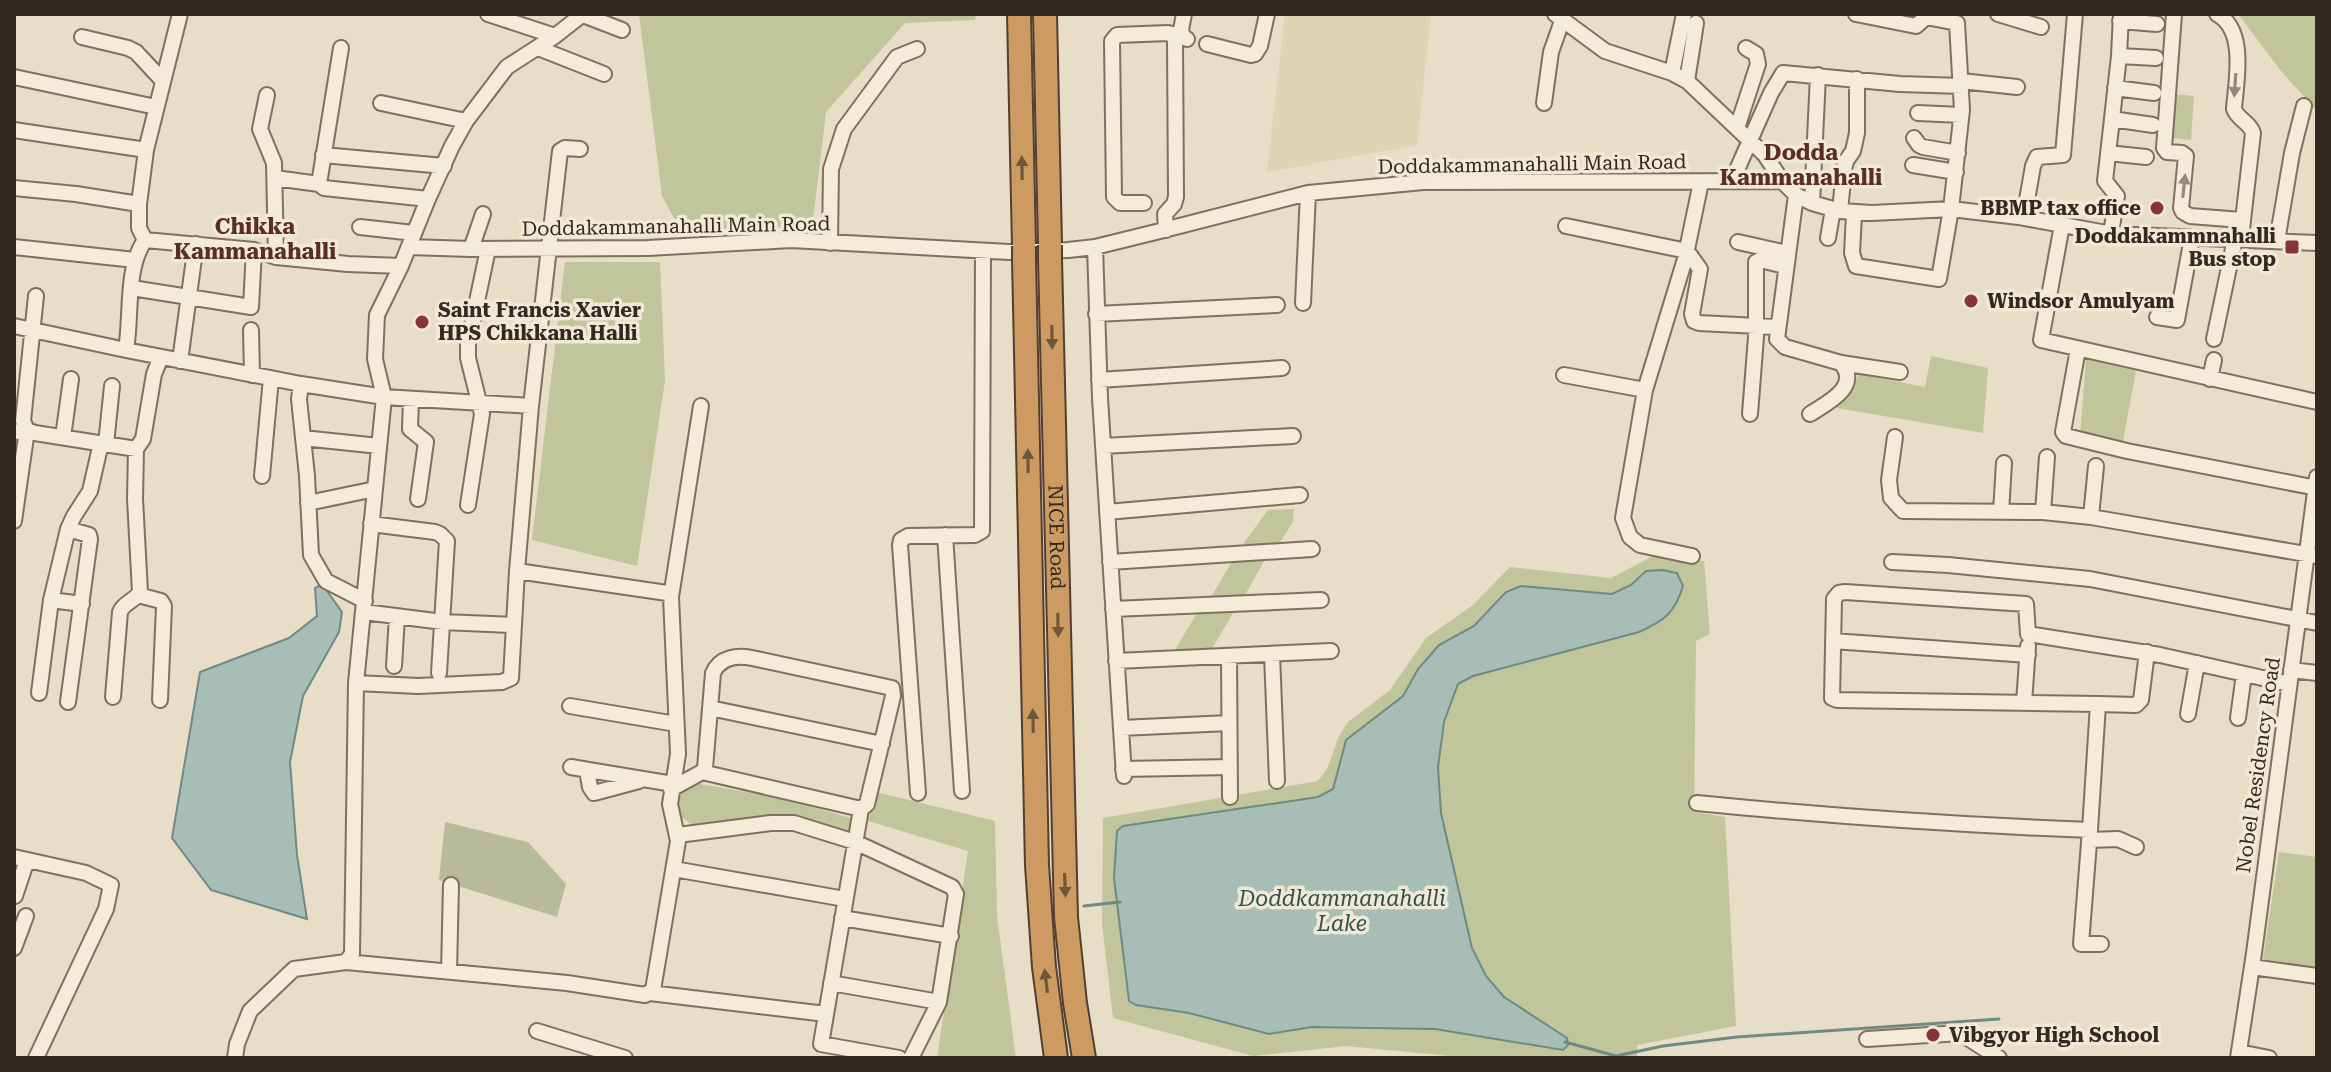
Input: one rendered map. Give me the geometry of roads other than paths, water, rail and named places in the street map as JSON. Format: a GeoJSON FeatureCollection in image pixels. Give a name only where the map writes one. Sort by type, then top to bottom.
{"type":"FeatureCollection","features":[{"type":"Feature","properties":{"kind":"highway","name":"NICE Road"},"geometry":{"type":"LineString","coordinates":[[1019,14],[1038,880],[1044,967],[1056,1058]]}},
{"type":"Feature","properties":{"kind":"highway","name":"NICE Road"},"geometry":{"type":"LineString","coordinates":[[1045,14],[1066,917],[1084,1058]]}},
{"type":"Feature","properties":{"kind":"street"},"geometry":{"type":"LineString","coordinates":[[145,240],[139,228],[139,204],[146,150],[180,14]]}},
{"type":"Feature","properties":{"kind":"street"},"geometry":{"type":"LineString","coordinates":[[488,14],[555,36]]}},
{"type":"Feature","properties":{"kind":"street"},"geometry":{"type":"LineString","coordinates":[[346,962],[352,954],[356,683],[384,397],[375,359],[377,315],[466,121],[507,67],[583,14],[622,30]]}},
{"type":"Feature","properties":{"kind":"street"},"geometry":{"type":"LineString","coordinates":[[1184,14],[1181,30],[1187,39]]}},
{"type":"Feature","properties":{"kind":"street"},"geometry":{"type":"LineString","coordinates":[[1207,44],[1255,54],[1260,46],[1267,14]]}},
{"type":"Feature","properties":{"kind":"street"},"geometry":{"type":"LineString","coordinates":[[1856,14],[1916,26],[1926,16],[1957,23],[1961,115],[1956,172],[1939,279],[1856,266],[1842,211],[1844,170],[1857,133],[1857,79]]}},
{"type":"Feature","properties":{"kind":"street"},"geometry":{"type":"LineString","coordinates":[[1998,14],[2041,27]]}},
{"type":"Feature","properties":{"kind":"street"},"geometry":{"type":"LineString","coordinates":[[2024,217],[2037,157],[2063,155],[2075,14]]}},
{"type":"Feature","properties":{"kind":"street"},"geometry":{"type":"LineString","coordinates":[[2174,14],[2164,148],[2167,152],[2186,156],[2181,208],[2190,216],[2238,220]]}},
{"type":"Feature","properties":{"kind":"street"},"geometry":{"type":"LineString","coordinates":[[2214,339],[2236,239],[2253,133],[2251,127],[2235,114],[2238,48],[2226,21],[2217,14]]}},
{"type":"Feature","properties":{"kind":"street"},"geometry":{"type":"LineString","coordinates":[[1544,103],[1558,18],[1605,51],[1687,81],[1765,155],[1782,181],[1796,195],[1812,203],[1842,211],[1951,209],[2024,217],[2111,233],[2317,242]]}},
{"type":"Feature","properties":{"kind":"street"},"geometry":{"type":"LineString","coordinates":[[2111,233],[2117,196],[2105,181],[2121,18],[2157,24]]}},
{"type":"Feature","properties":{"kind":"street"},"geometry":{"type":"LineString","coordinates":[[1672,73],[1690,19]]}},
{"type":"Feature","properties":{"kind":"street"},"geometry":{"type":"LineString","coordinates":[[1687,81],[1690,19]]}},
{"type":"Feature","properties":{"kind":"street"},"geometry":{"type":"LineString","coordinates":[[1144,203],[1120,203],[1114,197],[1112,41],[1117,35],[1168,33],[1175,40],[1176,197],[1165,214],[1166,230]]}},
{"type":"Feature","properties":{"kind":"street"},"geometry":{"type":"LineString","coordinates":[[82,37],[136,52],[163,81]]}},
{"type":"Feature","properties":{"kind":"street"},"geometry":{"type":"LineString","coordinates":[[319,184],[341,48]]}},
{"type":"Feature","properties":{"kind":"street"},"geometry":{"type":"LineString","coordinates":[[538,48],[604,74]]}},
{"type":"Feature","properties":{"kind":"street"},"geometry":{"type":"LineString","coordinates":[[1737,128],[1758,64],[1756,54],[1746,48]]}},
{"type":"Feature","properties":{"kind":"street"},"geometry":{"type":"LineString","coordinates":[[830,243],[831,169],[844,129],[897,57],[917,49]]}},
{"type":"Feature","properties":{"kind":"street"},"geometry":{"type":"LineString","coordinates":[[2119,56],[2156,58]]}},
{"type":"Feature","properties":{"kind":"street"},"geometry":{"type":"LineString","coordinates":[[1732,181],[1783,73],[1900,84],[2017,87]]}},
{"type":"Feature","properties":{"kind":"street"},"geometry":{"type":"LineString","coordinates":[[1812,203],[1818,75]]}},
{"type":"Feature","properties":{"kind":"street"},"geometry":{"type":"LineString","coordinates":[[14,77],[156,107]]}},
{"type":"Feature","properties":{"kind":"street"},"geometry":{"type":"LineString","coordinates":[[2115,88],[2154,93]]}},
{"type":"Feature","properties":{"kind":"street"},"geometry":{"type":"LineString","coordinates":[[267,95],[260,129],[274,163],[276,257]]}},
{"type":"Feature","properties":{"kind":"street"},"geometry":{"type":"LineString","coordinates":[[381,103],[466,121]]}},
{"type":"Feature","properties":{"kind":"street"},"geometry":{"type":"LineString","coordinates":[[2277,241],[2292,153],[2304,106]]}},
{"type":"Feature","properties":{"kind":"street"},"geometry":{"type":"LineString","coordinates":[[1918,113],[1961,115]]}},
{"type":"Feature","properties":{"kind":"street"},"geometry":{"type":"LineString","coordinates":[[2112,119],[2153,125]]}},
{"type":"Feature","properties":{"kind":"street"},"geometry":{"type":"LineString","coordinates":[[14,130],[146,150]]}},
{"type":"Feature","properties":{"kind":"street"},"geometry":{"type":"LineString","coordinates":[[1914,138],[1923,147],[1958,153]]}},
{"type":"Feature","properties":{"kind":"street"},"geometry":{"type":"LineString","coordinates":[[356,683],[418,686],[507,681],[511,678],[531,406],[560,151],[565,148],[580,149]]}},
{"type":"Feature","properties":{"kind":"street"},"geometry":{"type":"LineString","coordinates":[[2108,153],[2146,157]]}},
{"type":"Feature","properties":{"kind":"street"},"geometry":{"type":"LineString","coordinates":[[323,155],[444,166]]}},
{"type":"Feature","properties":{"kind":"street"},"geometry":{"type":"LineString","coordinates":[[1913,165],[1956,172]]}},
{"type":"Feature","properties":{"kind":"street"},"geometry":{"type":"LineString","coordinates":[[275,178],[319,184],[324,188],[428,199]]}},
{"type":"Feature","properties":{"kind":"street","name":"Doddakammanahalli Main Road"},"geometry":{"type":"LineString","coordinates":[[360,227],[412,240],[471,249],[648,248],[791,240],[983,251],[1068,250],[1095,247],[1308,193],[1423,182],[1782,181]]}},
{"type":"Feature","properties":{"kind":"street"},"geometry":{"type":"LineString","coordinates":[[1692,556],[1640,545],[1630,537],[1623,518],[1645,390],[1687,251],[1701,182]]}},
{"type":"Feature","properties":{"kind":"street"},"geometry":{"type":"LineString","coordinates":[[14,188],[139,204]]}},
{"type":"Feature","properties":{"kind":"street"},"geometry":{"type":"LineString","coordinates":[[1303,303],[1308,193]]}},
{"type":"Feature","properties":{"kind":"street"},"geometry":{"type":"LineString","coordinates":[[1796,195],[1777,339],[1785,347],[1841,363],[1900,372]]}},
{"type":"Feature","properties":{"kind":"street"},"geometry":{"type":"LineString","coordinates":[[1828,238],[1842,211]]}},
{"type":"Feature","properties":{"kind":"street"},"geometry":{"type":"LineString","coordinates":[[471,249],[483,214]]}},
{"type":"Feature","properties":{"kind":"street"},"geometry":{"type":"LineString","coordinates":[[2062,225],[2041,340],[2317,402]]}},
{"type":"Feature","properties":{"kind":"street"},"geometry":{"type":"LineString","coordinates":[[1566,226],[1687,251],[1700,269],[1692,314],[1694,321],[1777,327]]}},
{"type":"Feature","properties":{"kind":"street"},"geometry":{"type":"LineString","coordinates":[[2157,317],[2177,320],[2191,243],[2189,237]]}},
{"type":"Feature","properties":{"kind":"street"},"geometry":{"type":"LineString","coordinates":[[145,240],[254,250],[276,257],[401,266]]}},
{"type":"Feature","properties":{"kind":"street"},"geometry":{"type":"LineString","coordinates":[[126,350],[135,260],[145,240]]}},
{"type":"Feature","properties":{"kind":"street"},"geometry":{"type":"LineString","coordinates":[[1738,242],[1786,260]]}},
{"type":"Feature","properties":{"kind":"street"},"geometry":{"type":"LineString","coordinates":[[180,361],[196,244]]}},
{"type":"Feature","properties":{"kind":"street"},"geometry":{"type":"LineString","coordinates":[[14,247],[135,260]]}},
{"type":"Feature","properties":{"kind":"street"},"geometry":{"type":"LineString","coordinates":[[1095,247],[1099,380],[1123,773],[1230,767]]}},
{"type":"Feature","properties":{"kind":"street"},"geometry":{"type":"LineString","coordinates":[[468,505],[482,414],[468,351],[488,249]]}},
{"type":"Feature","properties":{"kind":"street"},"geometry":{"type":"LineString","coordinates":[[132,288],[251,307],[254,250]]}},
{"type":"Feature","properties":{"kind":"street"},"geometry":{"type":"LineString","coordinates":[[918,793],[900,545],[901,540],[908,536],[979,534],[983,526],[983,251]]}},
{"type":"Feature","properties":{"kind":"street"},"geometry":{"type":"LineString","coordinates":[[1750,414],[1756,326],[1756,262],[1786,260]]}},
{"type":"Feature","properties":{"kind":"street"},"geometry":{"type":"LineString","coordinates":[[14,521],[23,421],[20,387],[36,296]]}},
{"type":"Feature","properties":{"kind":"street"},"geometry":{"type":"LineString","coordinates":[[1096,314],[1277,305]]}},
{"type":"Feature","properties":{"kind":"street"},"geometry":{"type":"LineString","coordinates":[[14,326],[252,375],[384,397],[531,406]]}},
{"type":"Feature","properties":{"kind":"street"},"geometry":{"type":"LineString","coordinates":[[251,330],[252,375]]}},
{"type":"Feature","properties":{"kind":"street"},"geometry":{"type":"LineString","coordinates":[[2078,349],[2063,432],[2066,436],[2127,451],[2317,484]]}},
{"type":"Feature","properties":{"kind":"street"},"geometry":{"type":"LineString","coordinates":[[113,697],[120,612],[138,595],[140,587],[135,499],[136,449],[143,439],[154,374],[161,357]]}},
{"type":"Feature","properties":{"kind":"street"},"geometry":{"type":"LineString","coordinates":[[2210,379],[2214,360]]}},
{"type":"Feature","properties":{"kind":"street"},"geometry":{"type":"LineString","coordinates":[[1810,414],[1842,392],[1847,375],[1841,363]]}},
{"type":"Feature","properties":{"kind":"street"},"geometry":{"type":"LineString","coordinates":[[1099,380],[1282,368]]}},
{"type":"Feature","properties":{"kind":"street"},"geometry":{"type":"LineString","coordinates":[[1564,375],[1645,390]]}},
{"type":"Feature","properties":{"kind":"street"},"geometry":{"type":"LineString","coordinates":[[262,476],[271,378]]}},
{"type":"Feature","properties":{"kind":"street"},"geometry":{"type":"LineString","coordinates":[[63,437],[71,379]]}},
{"type":"Feature","properties":{"kind":"street"},"geometry":{"type":"LineString","coordinates":[[301,384],[299,399],[311,555],[326,581],[364,606],[397,616],[443,622],[513,625]]}},
{"type":"Feature","properties":{"kind":"street"},"geometry":{"type":"LineString","coordinates":[[39,693],[51,600],[68,529],[90,491],[104,443],[112,386]]}},
{"type":"Feature","properties":{"kind":"street"},"geometry":{"type":"LineString","coordinates":[[411,399],[410,429],[426,442],[418,499]]}},
{"type":"Feature","properties":{"kind":"street"},"geometry":{"type":"LineString","coordinates":[[650,993],[654,986],[678,835],[671,810],[678,754],[671,597],[701,406]]}},
{"type":"Feature","properties":{"kind":"street"},"geometry":{"type":"LineString","coordinates":[[21,431],[136,449]]}},
{"type":"Feature","properties":{"kind":"street"},"geometry":{"type":"LineString","coordinates":[[1103,446],[1293,436]]}},
{"type":"Feature","properties":{"kind":"street"},"geometry":{"type":"LineString","coordinates":[[1895,437],[1889,480],[1891,498],[1903,511],[2043,512],[2091,517],[2312,555]]}},
{"type":"Feature","properties":{"kind":"street"},"geometry":{"type":"LineString","coordinates":[[303,438],[379,446]]}},
{"type":"Feature","properties":{"kind":"street"},"geometry":{"type":"LineString","coordinates":[[2043,512],[2047,457]]}},
{"type":"Feature","properties":{"kind":"street"},"geometry":{"type":"LineString","coordinates":[[2001,512],[2004,463]]}},
{"type":"Feature","properties":{"kind":"street"},"geometry":{"type":"LineString","coordinates":[[2091,517],[2096,466]]}},
{"type":"Feature","properties":{"kind":"street","name":"Nobel Residency Road"},"geometry":{"type":"LineString","coordinates":[[2238,1055],[2298,620],[2312,555],[2317,484]]}},
{"type":"Feature","properties":{"kind":"street"},"geometry":{"type":"LineString","coordinates":[[308,503],[375,489]]}},
{"type":"Feature","properties":{"kind":"street"},"geometry":{"type":"LineString","coordinates":[[1107,512],[1300,495]]}},
{"type":"Feature","properties":{"kind":"street"},"geometry":{"type":"LineString","coordinates":[[371,524],[435,532],[444,537],[447,545],[439,673]]}},
{"type":"Feature","properties":{"kind":"street"},"geometry":{"type":"LineString","coordinates":[[68,529],[90,537],[68,702]]}},
{"type":"Feature","properties":{"kind":"street"},"geometry":{"type":"LineString","coordinates":[[945,535],[962,791]]}},
{"type":"Feature","properties":{"kind":"street"},"geometry":{"type":"LineString","coordinates":[[1110,562],[1312,549]]}},
{"type":"Feature","properties":{"kind":"street"},"geometry":{"type":"LineString","coordinates":[[1892,562],[2079,577],[2317,623]]}},
{"type":"Feature","properties":{"kind":"street"},"geometry":{"type":"LineString","coordinates":[[517,571],[667,593],[671,597]]}},
{"type":"Feature","properties":{"kind":"street"},"geometry":{"type":"LineString","coordinates":[[2024,703],[2028,655],[2026,604],[1845,592],[1836,595],[1831,693],[1832,698],[1837,700],[2136,705],[2141,700],[2147,652]]}},
{"type":"Feature","properties":{"kind":"street"},"geometry":{"type":"LineString","coordinates":[[138,595],[161,601],[164,606],[160,700]]}},
{"type":"Feature","properties":{"kind":"street"},"geometry":{"type":"LineString","coordinates":[[51,600],[82,604]]}},
{"type":"Feature","properties":{"kind":"street"},"geometry":{"type":"LineString","coordinates":[[1113,609],[1321,600]]}},
{"type":"Feature","properties":{"kind":"street"},"geometry":{"type":"LineString","coordinates":[[394,666],[397,616]]}},
{"type":"Feature","properties":{"kind":"street"},"geometry":{"type":"LineString","coordinates":[[2028,634],[2147,652],[2244,674],[2290,677],[2317,673]]}},
{"type":"Feature","properties":{"kind":"street"},"geometry":{"type":"LineString","coordinates":[[1833,641],[2028,655]]}},
{"type":"Feature","properties":{"kind":"street"},"geometry":{"type":"LineString","coordinates":[[1116,661],[1331,651]]}},
{"type":"Feature","properties":{"kind":"street"},"geometry":{"type":"LineString","coordinates":[[1272,654],[1277,781]]}},
{"type":"Feature","properties":{"kind":"street"},"geometry":{"type":"LineString","coordinates":[[1229,657],[1230,797]]}},
{"type":"Feature","properties":{"kind":"street"},"geometry":{"type":"LineString","coordinates":[[571,767],[672,787],[702,772],[706,763],[714,668],[727,659],[752,658],[888,686],[893,692],[867,804],[861,809],[821,1044],[899,1058]]}},
{"type":"Feature","properties":{"kind":"street"},"geometry":{"type":"LineString","coordinates":[[2188,714],[2197,663]]}},
{"type":"Feature","properties":{"kind":"street"},"geometry":{"type":"LineString","coordinates":[[2238,718],[2244,674]]}},
{"type":"Feature","properties":{"kind":"street"},"geometry":{"type":"LineString","coordinates":[[2098,704],[2081,944],[2101,944]]}},
{"type":"Feature","properties":{"kind":"street"},"geometry":{"type":"LineString","coordinates":[[570,706],[676,724]]}},
{"type":"Feature","properties":{"kind":"street"},"geometry":{"type":"LineString","coordinates":[[710,708],[882,744]]}},
{"type":"Feature","properties":{"kind":"street"},"geometry":{"type":"LineString","coordinates":[[1121,728],[1229,723]]}},
{"type":"Feature","properties":{"kind":"street"},"geometry":{"type":"LineString","coordinates":[[587,770],[594,793],[643,779]]}},
{"type":"Feature","properties":{"kind":"street"},"geometry":{"type":"LineString","coordinates":[[702,772],[861,809]]}},
{"type":"Feature","properties":{"kind":"street"},"geometry":{"type":"LineString","coordinates":[[1697,803],[2090,835],[2118,839],[2136,847]]}},
{"type":"Feature","properties":{"kind":"street"},"geometry":{"type":"LineString","coordinates":[[678,835],[794,823],[855,842],[952,887],[956,894],[939,1002],[911,1058]]}},
{"type":"Feature","properties":{"kind":"street"},"geometry":{"type":"LineString","coordinates":[[15,896],[20,859],[86,873],[111,885],[106,909],[36,1058]]}},
{"type":"Feature","properties":{"kind":"street"},"geometry":{"type":"LineString","coordinates":[[674,869],[845,899]]}},
{"type":"Feature","properties":{"kind":"street"},"geometry":{"type":"LineString","coordinates":[[449,972],[451,885]]}},
{"type":"Feature","properties":{"kind":"street"},"geometry":{"type":"LineString","coordinates":[[14,948],[26,916]]}},
{"type":"Feature","properties":{"kind":"street"},"geometry":{"type":"LineString","coordinates":[[842,918],[951,936]]}},
{"type":"Feature","properties":{"kind":"street"},"geometry":{"type":"LineString","coordinates":[[235,1058],[250,1011],[294,969],[346,962],[567,983],[645,995],[650,993],[826,1014]]}},
{"type":"Feature","properties":{"kind":"street"},"geometry":{"type":"LineString","coordinates":[[2252,967],[2317,976]]}},
{"type":"Feature","properties":{"kind":"street"},"geometry":{"type":"LineString","coordinates":[[831,983],[939,1002]]}},
{"type":"Feature","properties":{"kind":"street"},"geometry":{"type":"LineString","coordinates":[[537,1031],[625,1058]]}},
{"type":"Feature","properties":{"kind":"street"},"geometry":{"type":"LineString","coordinates":[[1867,1039],[1960,1033],[1999,1058]]}},
{"type":"Feature","properties":{"kind":"street"},"geometry":{"type":"LineString","coordinates":[[2238,1055],[2269,1058]]}},
{"type":"Feature","properties":{"kind":"water","name":"Doddkammanahalli Lake"},"geometry":{"type":"Polygon","coordinates":[[[1646,571],[1677,573],[1683,586],[1672,610],[1662,620],[1639,632],[1473,676],[1458,684],[1444,722],[1438,767],[1441,813],[1472,948],[1486,976],[1504,997],[1567,1038],[1568,1045],[1563,1050],[1435,1029],[1312,1027],[1269,1034],[1129,1001],[1114,878],[1117,831],[1123,826],[1318,797],[1333,789],[1346,740],[1403,696],[1418,669],[1439,645],[1474,626],[1506,592],[1521,586],[1612,594],[1631,585],[1646,571]]]}},
{"type":"Feature","properties":{"kind":"water"},"geometry":{"type":"Polygon","coordinates":[[[322,584],[342,612],[339,632],[303,696],[290,762],[297,855],[307,919],[211,890],[172,838],[200,672],[289,638],[317,616],[315,588],[322,584]]]}},
{"type":"Feature","properties":{"kind":"waterway"},"geometry":{"type":"LineString","coordinates":[[1084,906],[1120,902]]}},
{"type":"Feature","properties":{"kind":"waterway"},"geometry":{"type":"LineString","coordinates":[[1565,1042],[1616,1056],[1663,1046],[1737,1037],[1999,1019]]}},
{"type":"Feature","properties":{"kind":"place","name":"BBMP tax office"},"geometry":{"type":"Point","coordinates":[2157,208]}},
{"type":"Feature","properties":{"kind":"place","name":"Doddakammnahalli Bus stop"},"geometry":{"type":"Point","coordinates":[2292,247]}},
{"type":"Feature","properties":{"kind":"place","name":"Windsor Amulyam"},"geometry":{"type":"Point","coordinates":[1971,301]}},
{"type":"Feature","properties":{"kind":"place","name":"Saint Francis Xavier HPS Chikkana Halli"},"geometry":{"type":"Point","coordinates":[422,322]}},
{"type":"Feature","properties":{"kind":"place","name":"Vibgyor High School"},"geometry":{"type":"Point","coordinates":[1933,1035]}},
{"type":"Feature","properties":{"kind":"district","name":"Dodda Kammanahalli"},"geometry":{"type":"Point","coordinates":[1801,164]}},
{"type":"Feature","properties":{"kind":"district","name":"Chikka Kammanahalli"},"geometry":{"type":"Point","coordinates":[255,238]}}]}
